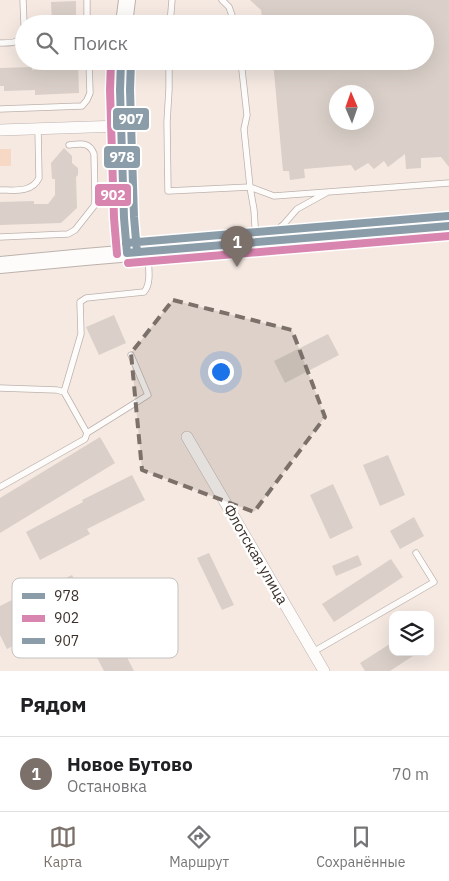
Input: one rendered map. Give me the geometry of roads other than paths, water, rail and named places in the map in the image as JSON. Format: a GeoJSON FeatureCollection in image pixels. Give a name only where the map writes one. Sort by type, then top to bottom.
{"type":"FeatureCollection","features":[{"type":"Feature","properties":{"kind":"main road"},"geometry":{"type":"LineString","coordinates":[[125,15],[127,0]]}},
{"type":"Feature","properties":{"kind":"main road"},"geometry":{"type":"LineString","coordinates":[[121,70],[124,218],[127,254]]}},
{"type":"Feature","properties":{"kind":"main road"},"geometry":{"type":"LineString","coordinates":[[0,265],[449,226]]}},
{"type":"Feature","properties":{"kind":"street"},"geometry":{"type":"LineString","coordinates":[[0,130],[121,126]]}},
{"type":"Feature","properties":{"kind":"street","name":"Флотская улица"},"geometry":{"type":"LineString","coordinates":[[187,437],[324,671]]}},
{"type":"Feature","properties":{"kind":"lane"},"geometry":{"type":"LineString","coordinates":[[23,0],[24,15]]}},
{"type":"Feature","properties":{"kind":"lane"},"geometry":{"type":"LineString","coordinates":[[87,0],[87,15]]}},
{"type":"Feature","properties":{"kind":"lane"},"geometry":{"type":"LineString","coordinates":[[171,15],[172,0]]}},
{"type":"Feature","properties":{"kind":"lane"},"geometry":{"type":"LineString","coordinates":[[222,0],[229,7],[232,15]]}},
{"type":"Feature","properties":{"kind":"lane"},"geometry":{"type":"LineString","coordinates":[[0,43],[15,42]]}},
{"type":"Feature","properties":{"kind":"lane"},"geometry":{"type":"LineString","coordinates":[[0,109],[82,106],[90,93],[89,70]]}},
{"type":"Feature","properties":{"kind":"lane"},"geometry":{"type":"LineString","coordinates":[[169,70],[165,123],[168,191],[250,187],[274,196],[449,183]]}},
{"type":"Feature","properties":{"kind":"lane"},"geometry":{"type":"LineString","coordinates":[[241,70],[247,114],[244,129],[250,187],[259,243],[284,224],[297,209],[328,192]]}},
{"type":"Feature","properties":{"kind":"lane"},"geometry":{"type":"LineString","coordinates":[[0,190],[25,189],[37,183],[39,178],[38,129]]}},
{"type":"Feature","properties":{"kind":"lane"},"geometry":{"type":"LineString","coordinates":[[0,237],[68,234],[75,230],[93,209],[96,199],[94,154],[87,145],[69,145]]}},
{"type":"Feature","properties":{"kind":"lane"},"geometry":{"type":"LineString","coordinates":[[64,392],[82,334],[80,302],[86,298],[144,292],[148,288],[149,281],[147,252]]}},
{"type":"Feature","properties":{"kind":"lane"},"geometry":{"type":"LineString","coordinates":[[0,487],[85,439],[87,433],[148,395],[131,355]]}},
{"type":"Feature","properties":{"kind":"lane"},"geometry":{"type":"LineString","coordinates":[[0,388],[57,390],[64,392],[87,433]]}},
{"type":"Feature","properties":{"kind":"lane"},"geometry":{"type":"LineString","coordinates":[[313,652],[434,582],[416,553]]}},
{"type":"Feature","properties":{"kind":"place","name":"Новое Бутово"},"geometry":{"type":"Point","coordinates":[237,267]}}]}
